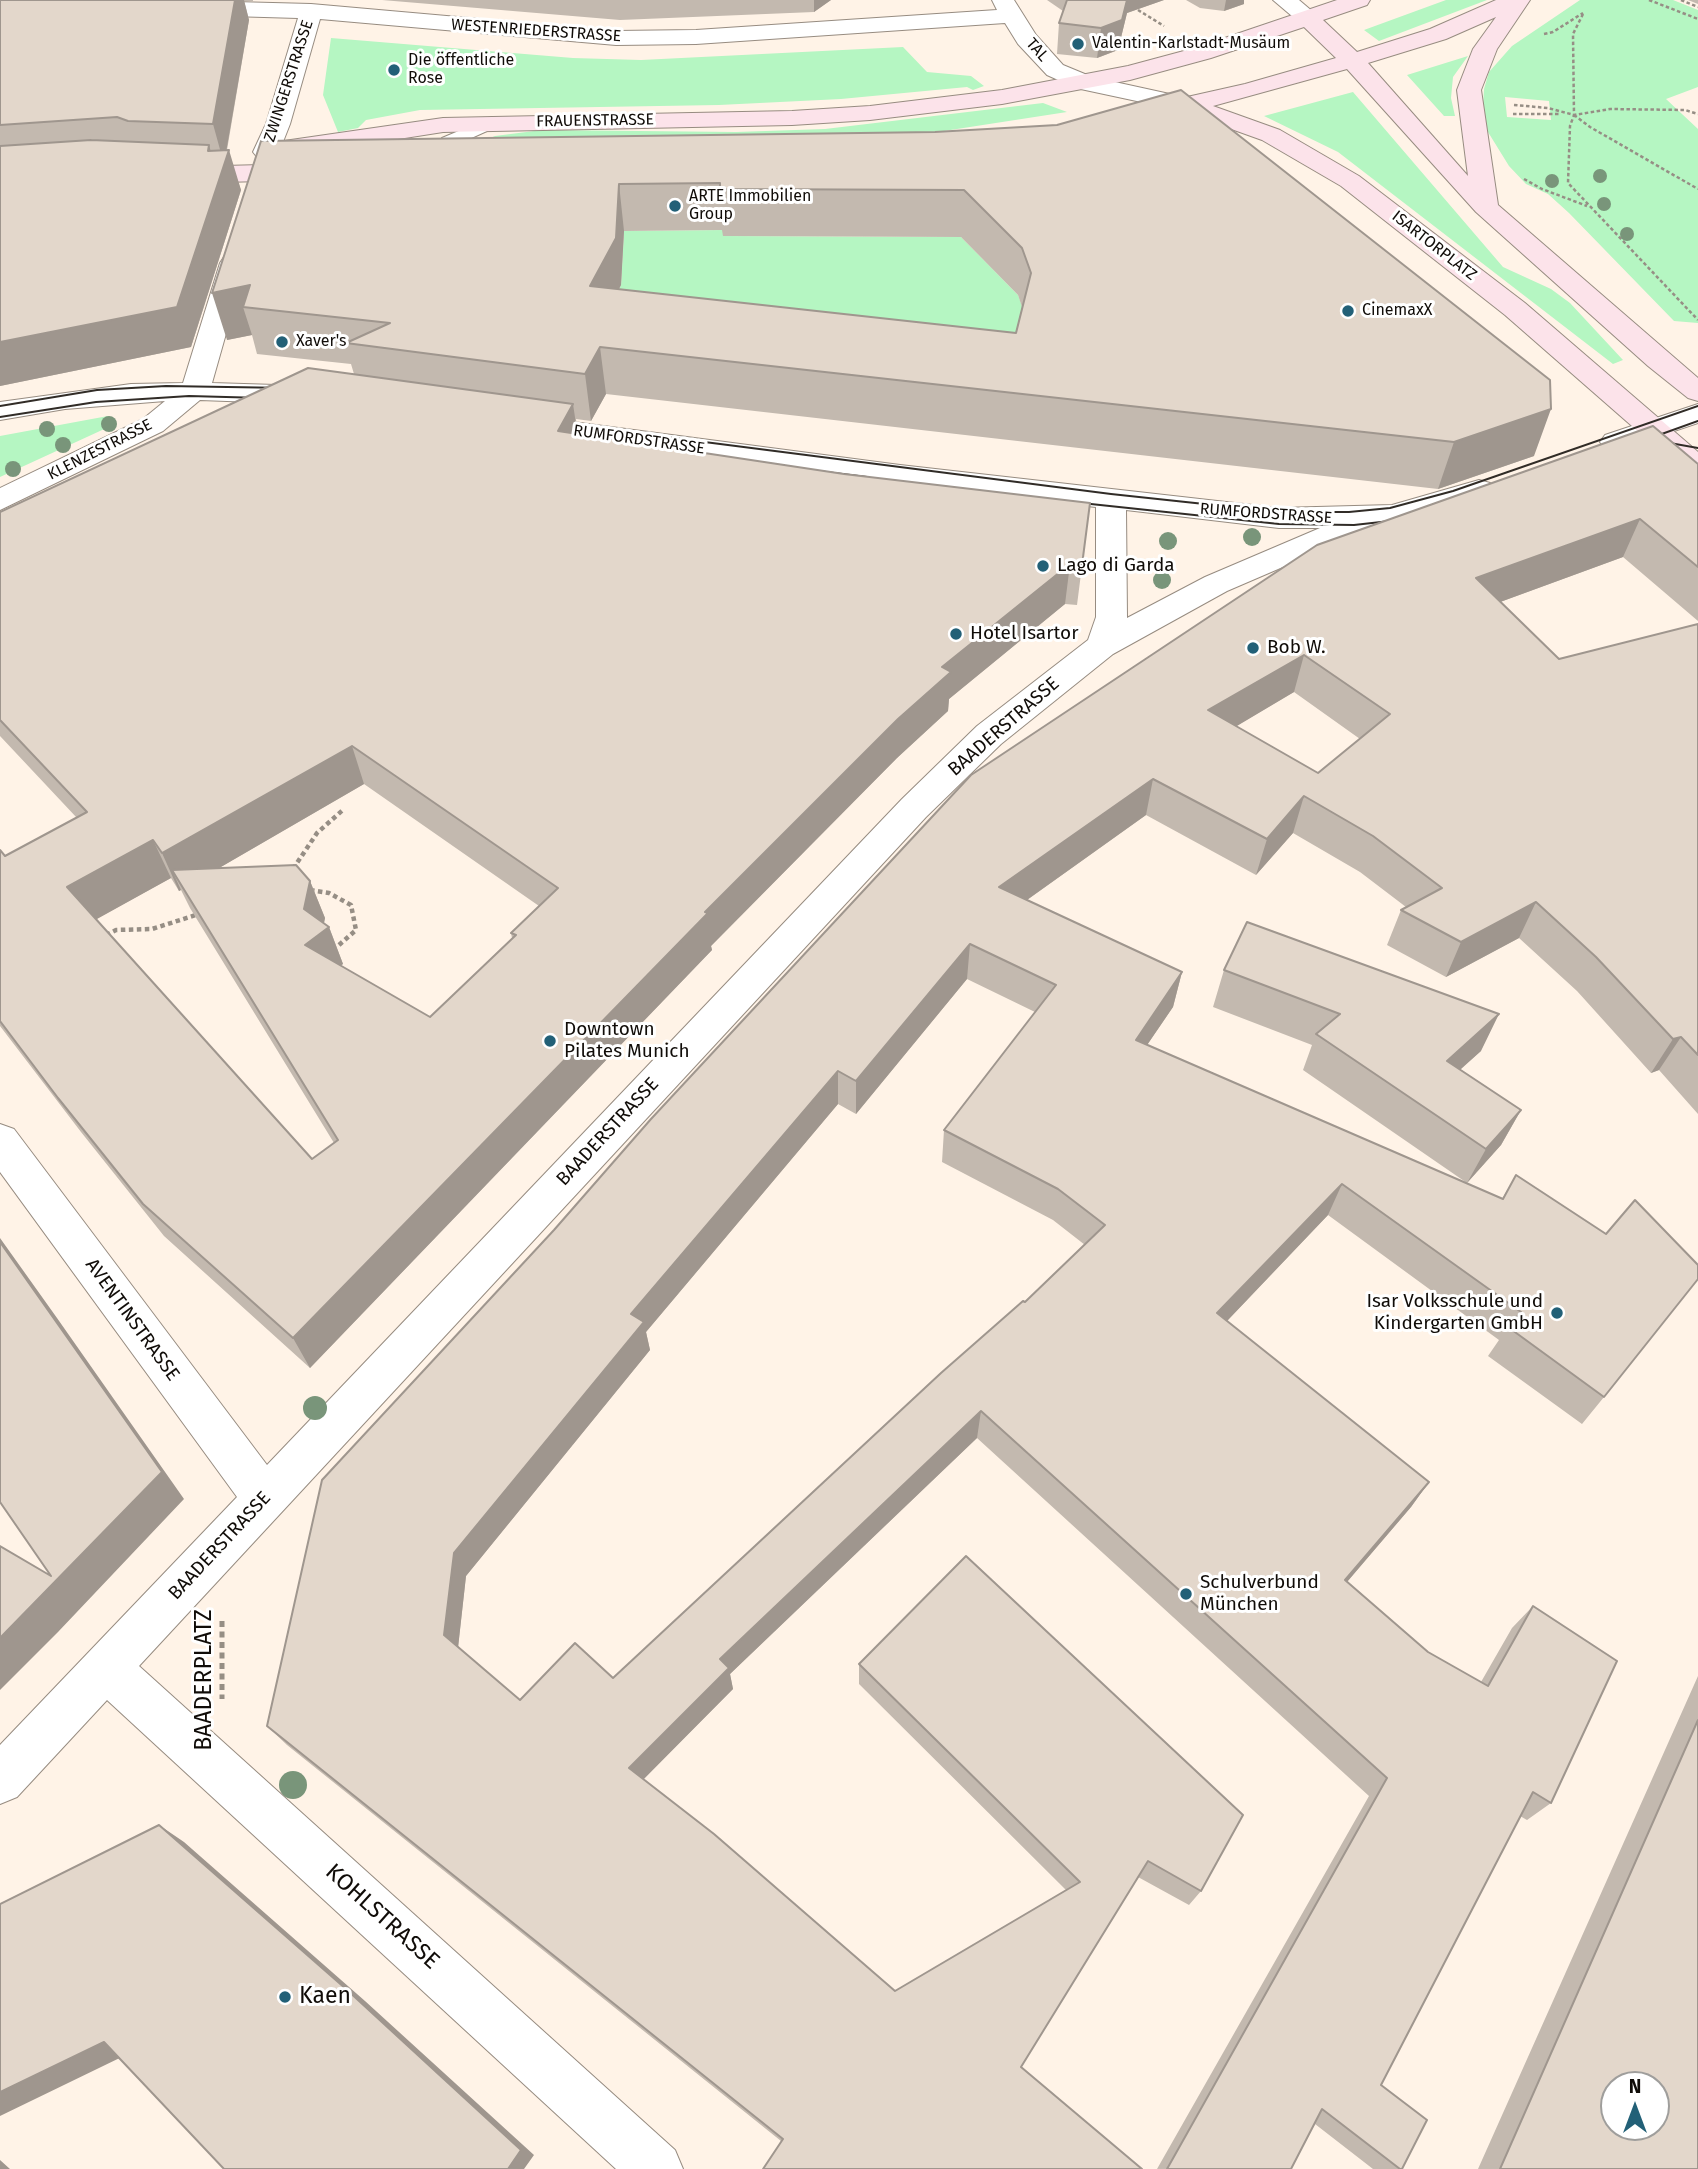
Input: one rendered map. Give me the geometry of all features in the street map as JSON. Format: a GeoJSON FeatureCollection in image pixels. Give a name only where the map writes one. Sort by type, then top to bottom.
{"type":"FeatureCollection","features":[{"type":"Feature","properties":{"kind":"main road"},"geometry":{"type":"LineString","coordinates":[[1085,83],[1203,53],[1359,0]]}},
{"type":"Feature","properties":{"kind":"main road"},"geometry":{"type":"LineString","coordinates":[[1485,207],[1469,90],[1485,49],[1517,0]]}},
{"type":"Feature","properties":{"kind":"main road","name":"ISARTORPLATZ"},"geometry":{"type":"LineString","coordinates":[[1188,104],[1353,61],[1438,34],[1517,0]]}},
{"type":"Feature","properties":{"kind":"main road"},"geometry":{"type":"LineString","coordinates":[[1307,17],[1353,61],[1485,207],[1698,392]]}},
{"type":"Feature","properties":{"kind":"main road"},"geometry":{"type":"LineString","coordinates":[[1127,116],[1188,104],[1186,84],[1191,70],[1203,53]]}},
{"type":"Feature","properties":{"kind":"main road","name":"FRAUENSTRASSE"},"geometry":{"type":"LineString","coordinates":[[261,174],[393,130],[492,122],[792,118],[940,105],[1085,83]]}},
{"type":"Feature","properties":{"kind":"main road","name":"ISARTORPLATZ"},"geometry":{"type":"LineString","coordinates":[[1188,104],[1271,135],[1350,181],[1515,309],[1698,468]]}},
{"type":"Feature","properties":{"kind":"main road"},"geometry":{"type":"LineString","coordinates":[[414,159],[466,159]]}},
{"type":"Feature","properties":{"kind":"main road","name":"FRAUENSTRASSE"},"geometry":{"type":"LineString","coordinates":[[162,169],[195,176],[261,174],[360,161]]}},
{"type":"Feature","properties":{"kind":"street"},"geometry":{"type":"LineString","coordinates":[[1284,0],[1307,17]]}},
{"type":"Feature","properties":{"kind":"street","name":"WESTENRIEDERSTRASSE"},"geometry":{"type":"LineString","coordinates":[[168,8],[311,11],[616,38],[696,37],[1007,8]]}},
{"type":"Feature","properties":{"kind":"street","name":"TAL"},"geometry":{"type":"LineString","coordinates":[[1007,8],[1026,38],[1055,70],[1085,83]]}},
{"type":"Feature","properties":{"kind":"street","name":"ZWINGERSTRASSE"},"geometry":{"type":"LineString","coordinates":[[261,174],[311,11]]}},
{"type":"Feature","properties":{"kind":"street","name":"ISARTORPLATZ"},"geometry":{"type":"LineString","coordinates":[[1085,83],[1188,104]]}},
{"type":"Feature","properties":{"kind":"street"},"geometry":{"type":"LineString","coordinates":[[194,391],[241,238]]}},
{"type":"Feature","properties":{"kind":"street"},"geometry":{"type":"LineString","coordinates":[[0,411],[96,396],[194,391],[270,392],[339,399]]}},
{"type":"Feature","properties":{"kind":"street","name":"KLENZESTRASSE"},"geometry":{"type":"LineString","coordinates":[[0,500],[153,425],[194,391]]}},
{"type":"Feature","properties":{"kind":"street"},"geometry":{"type":"LineString","coordinates":[[1584,453],[1698,413]]}},
{"type":"Feature","properties":{"kind":"street","name":"RUMFORDSTRASSE"},"geometry":{"type":"LineString","coordinates":[[502,421],[900,475],[1279,518],[1393,515],[1457,498],[1508,480]]}},
{"type":"Feature","properties":{"kind":"street"},"geometry":{"type":"LineString","coordinates":[[1102,646],[1112,617],[1111,500]]}},
{"type":"Feature","properties":{"kind":"street","name":"BAADERSTRASSE"},"geometry":{"type":"LineString","coordinates":[[0,1780],[914,808],[989,735],[1102,646],[1216,584],[1354,525],[1393,515]]}},
{"type":"Feature","properties":{"kind":"street","name":"AVENTINSTRASSE"},"geometry":{"type":"LineString","coordinates":[[0,1140],[265,1499]]}},
{"type":"Feature","properties":{"kind":"street","name":"KOHLSTRASSE"},"geometry":{"type":"LineString","coordinates":[[105,1667],[656,2169]]}},
{"type":"Feature","properties":{"kind":"lane"},"geometry":{"type":"LineString","coordinates":[[440,159],[448,142],[492,122]]}},
{"type":"Feature","properties":{"kind":"path"},"geometry":{"type":"LineString","coordinates":[[1648,0],[1698,19]]}},
{"type":"Feature","properties":{"kind":"path"},"geometry":{"type":"LineString","coordinates":[[1681,0],[1698,7]]}},
{"type":"Feature","properties":{"kind":"path"},"geometry":{"type":"LineString","coordinates":[[1544,39],[1583,13],[1573,34],[1574,115],[1570,126],[1568,183],[1698,320]]}},
{"type":"Feature","properties":{"kind":"path"},"geometry":{"type":"LineString","coordinates":[[1506,105],[1548,108],[1574,115],[1610,109],[1685,110],[1698,114]]}},
{"type":"Feature","properties":{"kind":"path"},"geometry":{"type":"LineString","coordinates":[[1506,113],[1549,116],[1561,113]]}},
{"type":"Feature","properties":{"kind":"path"},"geometry":{"type":"LineString","coordinates":[[1574,115],[1698,190]]}},
{"type":"Feature","properties":{"kind":"path"},"geometry":{"type":"LineString","coordinates":[[1520,176],[1542,189],[1587,206]]}},
{"type":"Feature","properties":{"kind":"path"},"geometry":{"type":"LineString","coordinates":[[289,874],[317,834],[344,809]]}},
{"type":"Feature","properties":{"kind":"path"},"geometry":{"type":"LineString","coordinates":[[305,890],[329,893],[351,905],[356,930],[339,945]]}},
{"type":"Feature","properties":{"kind":"path"},"geometry":{"type":"LineString","coordinates":[[100,938],[116,930],[152,929],[209,911]]}},
{"type":"Feature","properties":{"kind":"path","name":"BAADERPLATZ"},"geometry":{"type":"LineString","coordinates":[[222,1546],[222,1772]]}},
{"type":"Feature","properties":{"kind":"green space"},"geometry":{"type":"Polygon","coordinates":[[[1446,0],[1487,0],[1379,41],[1364,30],[1446,0]]]}},
{"type":"Feature","properties":{"kind":"green space"},"geometry":{"type":"Polygon","coordinates":[[[1580,0],[1673,0],[1698,10],[1698,87],[1666,99],[1698,129],[1698,323],[1674,321],[1569,213],[1548,194],[1526,184],[1509,166],[1488,132],[1483,108],[1484,89],[1489,72],[1512,46],[1580,0]],[[1505,97],[1507,117],[1551,120],[1549,101],[1505,97]]]}},
{"type":"Feature","properties":{"kind":"green space"},"geometry":{"type":"Polygon","coordinates":[[[331,38],[573,58],[641,60],[903,47],[927,72],[971,76],[984,86],[973,90],[967,87],[841,99],[719,105],[420,110],[366,120],[358,128],[338,132],[323,95],[331,38]]]}},
{"type":"Feature","properties":{"kind":"green space"},"geometry":{"type":"Polygon","coordinates":[[[1468,56],[1453,77],[1451,98],[1455,116],[1444,116],[1407,75],[1468,56]]]}},
{"type":"Feature","properties":{"kind":"green space"},"geometry":{"type":"Polygon","coordinates":[[[1353,92],[1503,267],[1551,289],[1570,303],[1623,360],[1613,364],[1338,152],[1264,116],[1353,92]]]}},
{"type":"Feature","properties":{"kind":"green space"},"geometry":{"type":"Polygon","coordinates":[[[1043,103],[1067,112],[931,133],[485,140],[495,136],[542,130],[736,132],[825,129],[1043,103]]]}},
{"type":"Feature","properties":{"kind":"green space"},"geometry":{"type":"Polygon","coordinates":[[[723,230],[723,236],[961,237],[1018,295],[1027,320],[1012,380],[604,318],[621,285],[624,231],[723,230]]]}},
{"type":"Feature","properties":{"kind":"green space"},"geometry":{"type":"Polygon","coordinates":[[[108,416],[113,425],[0,477],[0,436],[108,416]]]}},
{"type":"Feature","properties":{"kind":"building"},"geometry":{"type":"Polygon","coordinates":[[[0,0],[235,0],[213,124],[128,121],[117,117],[0,125],[0,0]]]}},
{"type":"Feature","properties":{"kind":"building"},"geometry":{"type":"Polygon","coordinates":[[[1067,0],[1127,0],[1122,20],[1101,28],[1059,23],[1067,0]]]}},
{"type":"Feature","properties":{"kind":"building"},"geometry":{"type":"Polygon","coordinates":[[[1181,90],[1550,380],[1551,409],[1454,442],[600,347],[585,374],[346,343],[390,323],[243,307],[250,285],[212,293],[261,141],[935,132],[1057,125],[1181,90]],[[720,183],[619,184],[616,238],[590,286],[1016,333],[1031,273],[1022,248],[964,190],[720,189],[720,183]]]}},
{"type":"Feature","properties":{"kind":"building"},"geometry":{"type":"Polygon","coordinates":[[[91,140],[209,145],[208,151],[229,150],[177,307],[0,342],[0,146],[91,140]]]}},
{"type":"Feature","properties":{"kind":"building"},"geometry":{"type":"Polygon","coordinates":[[[308,368],[573,404],[558,431],[844,474],[1090,503],[1082,565],[1070,564],[942,667],[951,672],[898,719],[705,912],[708,913],[293,1338],[143,1204],[0,1021],[0,850],[5,856],[87,812],[0,720],[0,512],[308,368]],[[352,746],[162,853],[153,840],[67,887],[312,1159],[338,1140],[172,870],[296,865],[310,881],[304,909],[329,927],[305,945],[430,1017],[516,935],[511,933],[558,888],[352,746]]]}},
{"type":"Feature","properties":{"kind":"building"},"geometry":{"type":"Polygon","coordinates":[[[1653,426],[1698,464],[1698,567],[1640,519],[1476,578],[1559,659],[1698,624],[1698,1055],[1681,1037],[1673,1039],[1596,957],[1536,902],[1461,942],[1401,910],[1442,888],[1373,836],[1304,796],[1267,839],[1153,779],[999,887],[1182,972],[1136,1040],[1503,1199],[1516,1175],[1606,1234],[1635,1200],[1698,1265],[1698,1279],[1604,1397],[1508,1327],[1521,1312],[1342,1184],[1217,1313],[1429,1482],[1345,1580],[1428,1652],[1488,1686],[1533,1606],[1617,1661],[1551,1803],[1533,1792],[1381,2085],[1427,2120],[1402,2169],[1322,2109],[1291,2169],[1167,2169],[1387,1778],[981,1411],[720,1659],[729,1668],[629,1768],[714,1834],[895,1991],[1080,1882],[859,1664],[966,1556],[1243,1815],[1201,1891],[1148,1861],[1021,2067],[1142,2169],[763,2169],[783,2139],[267,1726],[322,1480],[554,1230],[651,1119],[971,775],[1317,545],[1653,426]],[[1304,655],[1208,710],[1318,773],[1390,714],[1304,655]],[[970,944],[856,1081],[838,1071],[631,1314],[644,1322],[454,1553],[444,1635],[520,1700],[575,1643],[613,1678],[941,1373],[1025,1302],[1105,1225],[1058,1189],[944,1130],[1056,985],[970,944]]]}},
{"type":"Feature","properties":{"kind":"building"},"geometry":{"type":"Polygon","coordinates":[[[1247,922],[1499,1014],[1447,1061],[1521,1110],[1486,1149],[1316,1034],[1340,1014],[1224,970],[1247,922]]]}},
{"type":"Feature","properties":{"kind":"building"},"geometry":{"type":"Polygon","coordinates":[[[0,1242],[162,1472],[0,1638],[0,1546],[51,1576],[0,1502],[0,1242]]]}},
{"type":"Feature","properties":{"kind":"building"},"geometry":{"type":"Polygon","coordinates":[[[1698,1720],[1698,2169],[1500,2169],[1698,1720]]]}},
{"type":"Feature","properties":{"kind":"building"},"geometry":{"type":"Polygon","coordinates":[[[159,1825],[346,1989],[521,2150],[508,2169],[224,2169],[104,2042],[0,2092],[0,1904],[159,1825]]]}},
{"type":"Feature","properties":{"kind":"tram line"},"geometry":{"type":"LineString","coordinates":[[0,406],[97,390],[166,386],[289,388]]}},
{"type":"Feature","properties":{"kind":"tram line"},"geometry":{"type":"LineString","coordinates":[[0,417],[96,402],[189,396],[263,398]]}},
{"type":"Feature","properties":{"kind":"tram line"},"geometry":{"type":"LineString","coordinates":[[556,423],[1111,494],[1279,512],[1349,512],[1390,508],[1453,491],[1698,406]]}},
{"type":"Feature","properties":{"kind":"tram line"},"geometry":{"type":"LineString","coordinates":[[1645,440],[1698,421]]}},
{"type":"Feature","properties":{"kind":"tram line"},"geometry":{"type":"LineString","coordinates":[[1653,440],[1698,448]]}},
{"type":"Feature","properties":{"kind":"tram line"},"geometry":{"type":"LineString","coordinates":[[818,471],[867,477]]}},
{"type":"Feature","properties":{"kind":"tram line"},"geometry":{"type":"LineString","coordinates":[[1072,502],[1279,524],[1354,525],[1399,520]]}},
{"type":"Feature","properties":{"kind":"place","name":"Valentin-Karlstadt-Musäum"},"geometry":{"type":"Point","coordinates":[1078,44]}},
{"type":"Feature","properties":{"kind":"place","name":"Die öffentliche Rose"},"geometry":{"type":"Point","coordinates":[394,70]}},
{"type":"Feature","properties":{"kind":"place","name":"ARTE Immobilien Group"},"geometry":{"type":"Point","coordinates":[675,206]}},
{"type":"Feature","properties":{"kind":"place","name":"CinemaxX"},"geometry":{"type":"Point","coordinates":[1348,311]}},
{"type":"Feature","properties":{"kind":"place","name":"Xaver's"},"geometry":{"type":"Point","coordinates":[282,342]}},
{"type":"Feature","properties":{"kind":"place","name":"Lago di Garda"},"geometry":{"type":"Point","coordinates":[1043,566]}},
{"type":"Feature","properties":{"kind":"place","name":"Hotel Isartor"},"geometry":{"type":"Point","coordinates":[956,634]}},
{"type":"Feature","properties":{"kind":"place","name":"Bob W."},"geometry":{"type":"Point","coordinates":[1253,648]}},
{"type":"Feature","properties":{"kind":"place","name":"Downtown Pilates Munich"},"geometry":{"type":"Point","coordinates":[550,1041]}},
{"type":"Feature","properties":{"kind":"place","name":"Isar Volksschule und Kindergarten GmbH"},"geometry":{"type":"Point","coordinates":[1557,1313]}},
{"type":"Feature","properties":{"kind":"place","name":"Schulverbund München"},"geometry":{"type":"Point","coordinates":[1186,1594]}},
{"type":"Feature","properties":{"kind":"place","name":"Kaen"},"geometry":{"type":"Point","coordinates":[285,1997]}}]}
